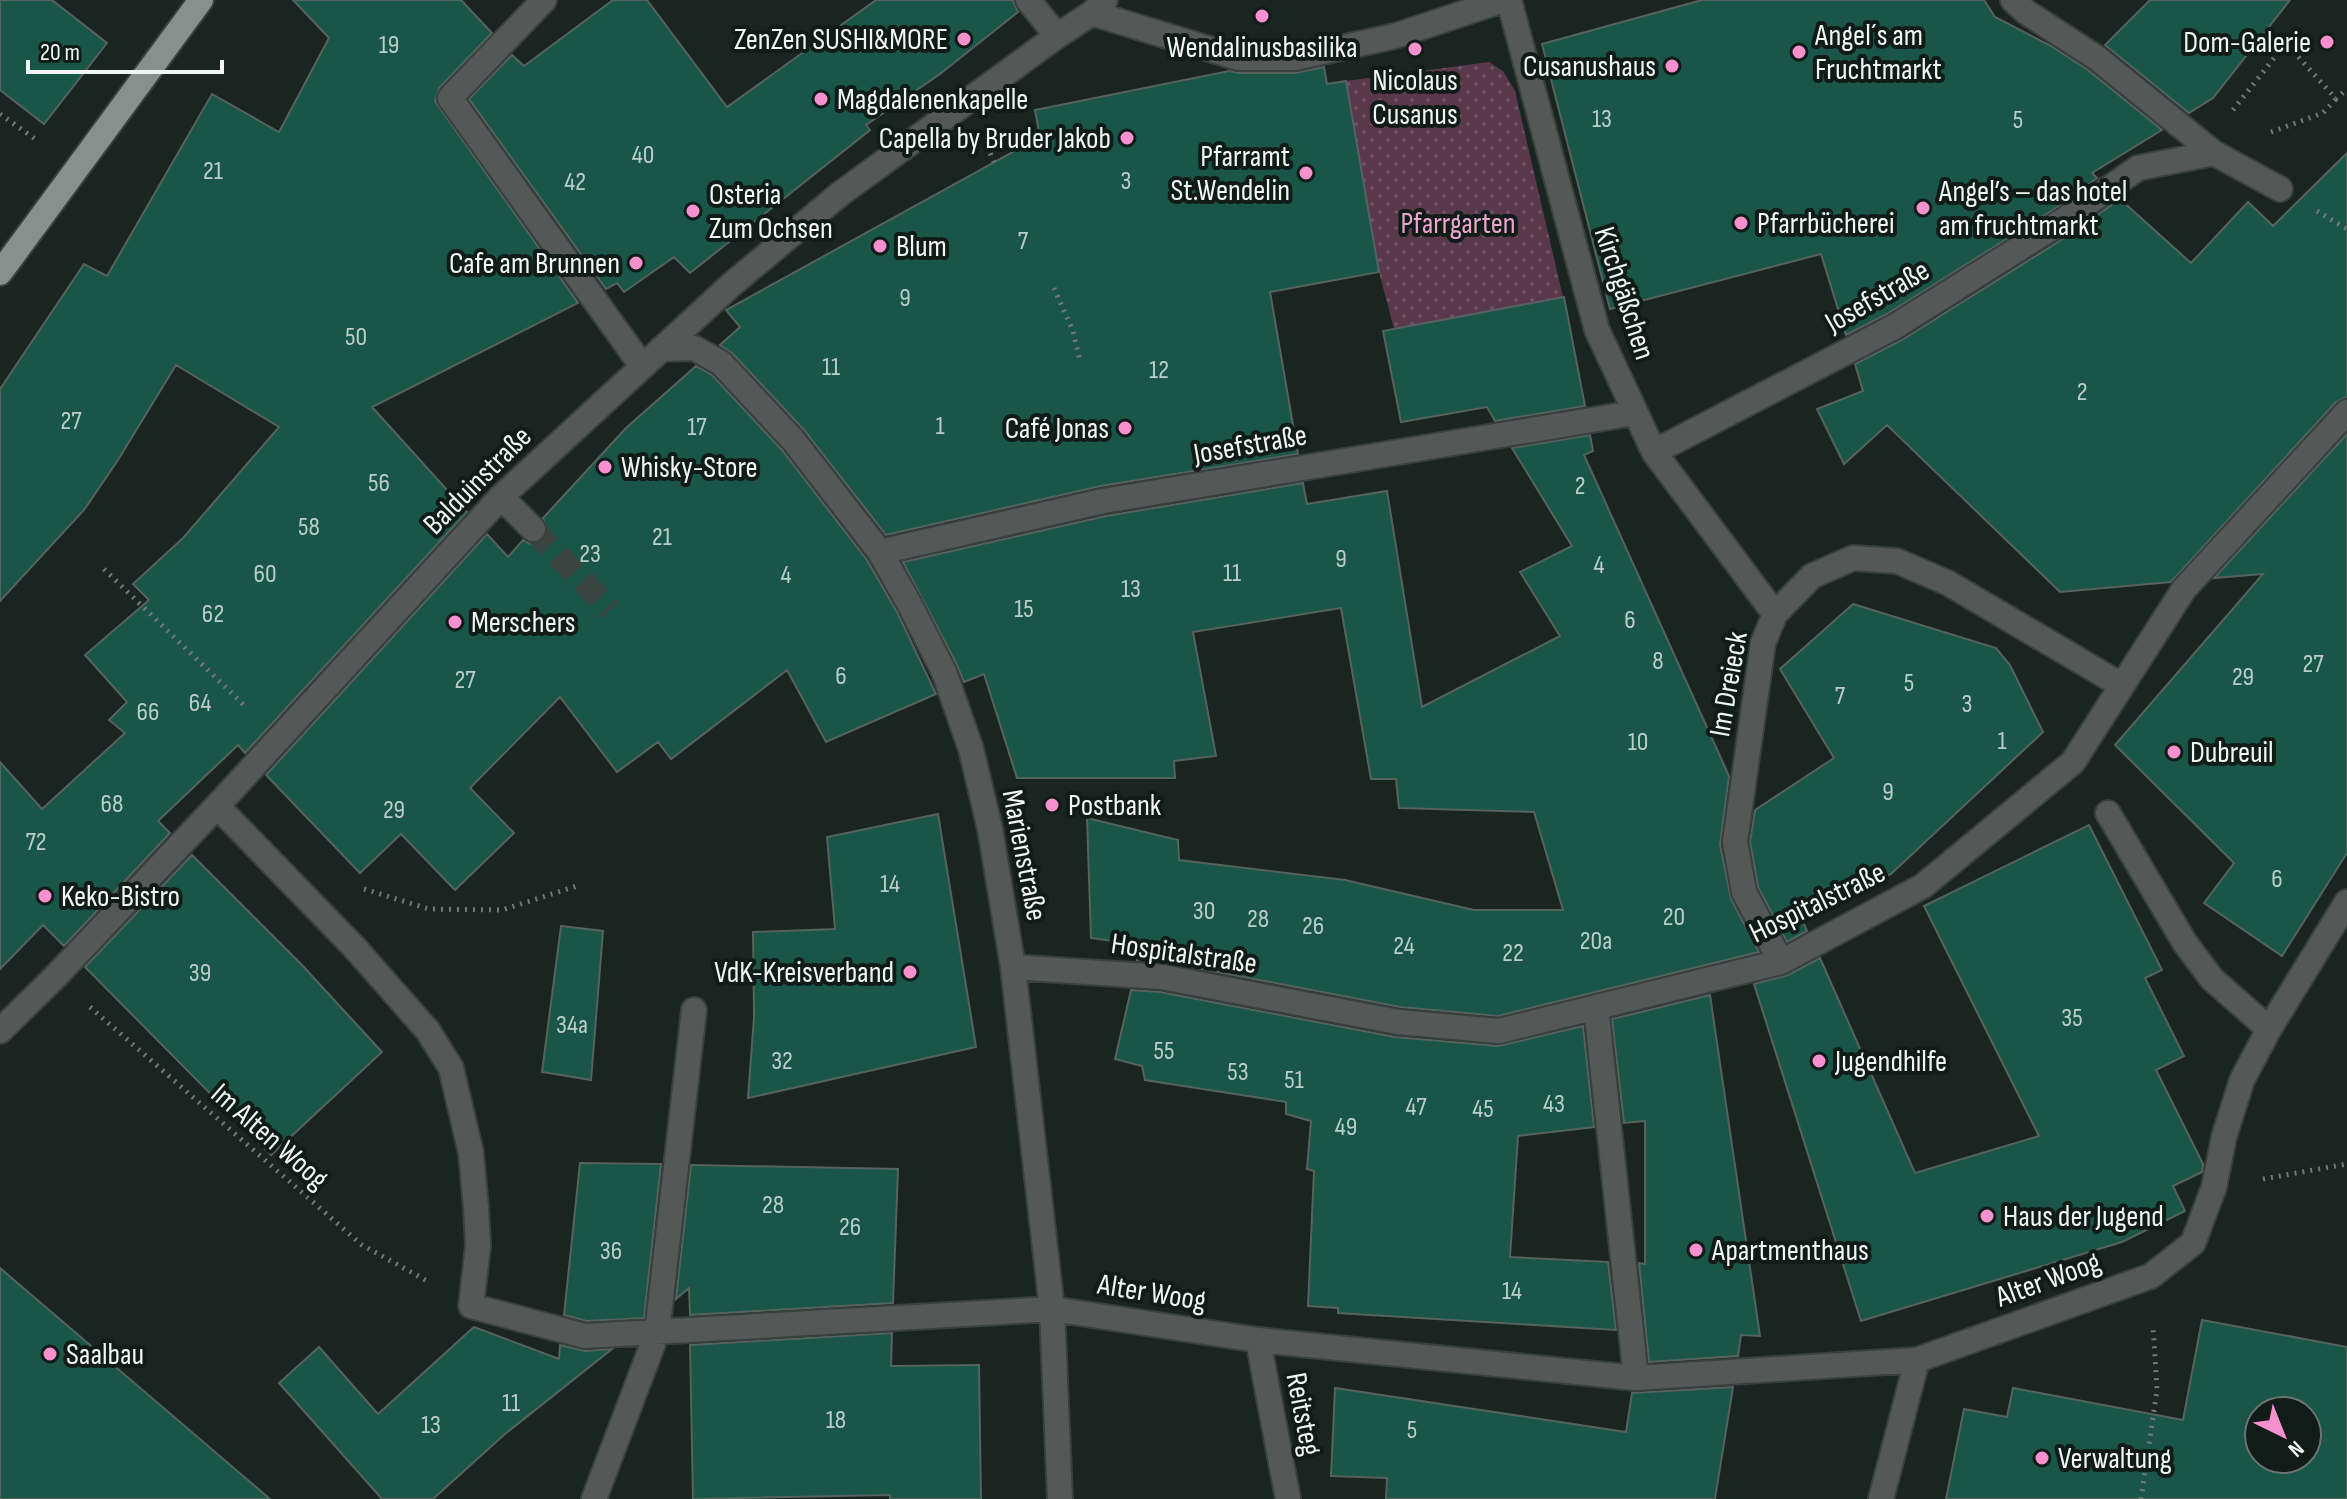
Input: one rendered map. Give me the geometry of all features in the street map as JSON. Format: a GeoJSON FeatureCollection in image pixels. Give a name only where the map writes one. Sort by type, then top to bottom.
{"type":"FeatureCollection","features":[{"type":"Feature","properties":{"kind":"main road"},"geometry":{"type":"LineString","coordinates":[[0,273],[201,0]]}},
{"type":"Feature","properties":{"kind":"street"},"geometry":{"type":"LineString","coordinates":[[544,0],[450,98],[642,366]]}},
{"type":"Feature","properties":{"kind":"street"},"geometry":{"type":"LineString","coordinates":[[1028,0],[1057,36]]}},
{"type":"Feature","properties":{"kind":"street"},"geometry":{"type":"LineString","coordinates":[[1098,7],[1239,58],[1295,58],[1395,36],[1503,0]]}},
{"type":"Feature","properties":{"kind":"street","name":"Kirchgäßchen"},"geometry":{"type":"LineString","coordinates":[[1509,0],[1597,330],[1654,452],[1775,614]]}},
{"type":"Feature","properties":{"kind":"street"},"geometry":{"type":"LineString","coordinates":[[2013,0],[2026,12],[2097,58],[2210,149],[2280,189]]}},
{"type":"Feature","properties":{"kind":"street","name":"Balduinstraße"},"geometry":{"type":"LineString","coordinates":[[0,1031],[217,806],[501,497],[731,285],[840,194],[1098,7]]}},
{"type":"Feature","properties":{"kind":"street","name":"Josefstraße"},"geometry":{"type":"LineString","coordinates":[[1654,452],[1894,327],[2061,222],[2138,168],[2210,149]]}},
{"type":"Feature","properties":{"kind":"street","name":"Marienstraße"},"geometry":{"type":"LineString","coordinates":[[661,349],[694,348],[721,363],[793,440],[880,552],[944,672],[971,749],[990,829],[1013,967],[1052,1309],[1060,1499]]}},
{"type":"Feature","properties":{"kind":"street","name":"Hospitalstraße"},"geometry":{"type":"LineString","coordinates":[[1013,967],[1162,977],[1398,1022],[1499,1031],[1781,962],[1923,886],[2073,762],[2184,589],[2347,412]]}},
{"type":"Feature","properties":{"kind":"street","name":"Josefstraße"},"geometry":{"type":"LineString","coordinates":[[880,552],[1103,501],[1634,413]]}},
{"type":"Feature","properties":{"kind":"street"},"geometry":{"type":"LineString","coordinates":[[501,497],[533,529]]}},
{"type":"Feature","properties":{"kind":"street","name":"Im Dreieck"},"geometry":{"type":"LineString","coordinates":[[1781,962],[1744,892],[1735,842],[1763,643],[1775,614],[1812,576],[1853,558],[1897,561],[1948,583],[2121,685]]}},
{"type":"Feature","properties":{"kind":"street"},"geometry":{"type":"LineString","coordinates":[[217,806],[355,948],[428,1031],[451,1068],[471,1153],[476,1208],[478,1246],[471,1306]]}},
{"type":"Feature","properties":{"kind":"street"},"geometry":{"type":"LineString","coordinates":[[2108,813],[2185,943],[2212,979],[2269,1029]]}},
{"type":"Feature","properties":{"kind":"street","name":"Alter Woog"},"geometry":{"type":"LineString","coordinates":[[471,1306],[585,1336],[1052,1309],[1258,1340],[1636,1378],[1917,1360],[2151,1276],[2193,1243],[2214,1187],[2224,1137],[2242,1080],[2269,1029],[2347,902]]}},
{"type":"Feature","properties":{"kind":"street"},"geometry":{"type":"LineString","coordinates":[[1596,1007],[1636,1378]]}},
{"type":"Feature","properties":{"kind":"street"},"geometry":{"type":"LineString","coordinates":[[594,1499],[657,1333],[694,1010]]}},
{"type":"Feature","properties":{"kind":"street","name":"Reitsteg"},"geometry":{"type":"LineString","coordinates":[[1258,1340],[1288,1499]]}},
{"type":"Feature","properties":{"kind":"street"},"geometry":{"type":"LineString","coordinates":[[1881,1499],[1917,1360]]}},
{"type":"Feature","properties":{"kind":"path"},"geometry":{"type":"LineString","coordinates":[[2210,149],[2286,43],[2336,99]]}},
{"type":"Feature","properties":{"kind":"path"},"geometry":{"type":"LineString","coordinates":[[2323,113],[2347,89]]}},
{"type":"Feature","properties":{"kind":"path"},"geometry":{"type":"LineString","coordinates":[[1054,288],[1073,331],[1080,361]]}},
{"type":"Feature","properties":{"kind":"path"},"geometry":{"type":"LineString","coordinates":[[104,569],[279,739]]}},
{"type":"Feature","properties":{"kind":"path"},"geometry":{"type":"LineString","coordinates":[[357,887],[429,909],[502,910],[580,885]]}},
{"type":"Feature","properties":{"kind":"path","name":"Im Alten Woog"},"geometry":{"type":"LineString","coordinates":[[56,976],[362,1245],[471,1306]]}},
{"type":"Feature","properties":{"kind":"path"},"geometry":{"type":"LineString","coordinates":[[2214,1187],[2347,1164]]}},
{"type":"Feature","properties":{"kind":"path"},"geometry":{"type":"LineString","coordinates":[[2141,1499],[2157,1390],[2151,1276]]}},
{"type":"Feature","properties":{"kind":"green space","name":"Pfarrgarten"},"geometry":{"type":"Polygon","coordinates":[[[1489,62],[1503,71],[1515,91],[1563,297],[1394,329],[1379,272],[1346,81],[1489,62]]]}},
{"type":"Feature","properties":{"kind":"building"},"geometry":{"type":"Polygon","coordinates":[[[0,0],[52,0],[107,43],[44,124],[0,90],[0,0]]]}},
{"type":"Feature","properties":{"kind":"building"},"geometry":{"type":"Polygon","coordinates":[[[293,0],[461,0],[492,33],[439,88],[435,101],[578,303],[372,407],[467,512],[245,753],[238,745],[158,821],[170,833],[64,946],[43,925],[0,969],[0,762],[42,809],[125,733],[109,720],[127,702],[85,655],[149,600],[133,584],[183,538],[279,427],[176,365],[84,510],[0,601],[0,389],[84,264],[107,276],[212,94],[279,132],[329,38],[293,0]]]}},
{"type":"Feature","properties":{"kind":"building"},"geometry":{"type":"Polygon","coordinates":[[[613,0],[647,0],[727,107],[876,0],[1013,0],[1018,12],[940,74],[866,125],[870,130],[690,273],[674,257],[624,292],[617,283],[606,289],[469,99],[512,55],[524,66],[613,0]]]}},
{"type":"Feature","properties":{"kind":"building"},"geometry":{"type":"Polygon","coordinates":[[[1702,0],[1984,0],[1995,17],[2051,46],[2088,70],[2162,130],[2092,173],[2097,178],[2053,210],[1887,314],[1846,335],[1821,254],[1610,309],[1542,44],[1702,0]]]}},
{"type":"Feature","properties":{"kind":"building"},"geometry":{"type":"Polygon","coordinates":[[[2150,0],[2290,0],[2213,98],[2189,113],[2105,45],[2150,0]]]}},
{"type":"Feature","properties":{"kind":"building"},"geometry":{"type":"Polygon","coordinates":[[[1324,67],[1327,84],[1346,81],[1379,272],[1270,292],[1298,454],[1101,486],[886,535],[804,430],[732,353],[720,345],[740,327],[726,310],[1040,137],[1035,110],[1229,71],[1295,73],[1324,67]]]}},
{"type":"Feature","properties":{"kind":"building"},"geometry":{"type":"Polygon","coordinates":[[[2347,153],[2347,397],[2336,402],[2171,582],[2060,592],[1887,425],[1844,464],[1817,409],[1863,391],[1855,364],[1902,340],[2069,235],[2120,199],[2191,263],[2248,202],[2273,226],[2347,153]]]}},
{"type":"Feature","properties":{"kind":"building"},"geometry":{"type":"Polygon","coordinates":[[[1564,297],[1585,406],[1495,421],[1487,407],[1401,422],[1383,331],[1564,297]]]}},
{"type":"Feature","properties":{"kind":"building"},"geometry":{"type":"Polygon","coordinates":[[[696,366],[712,375],[782,450],[867,560],[897,612],[936,694],[826,742],[787,670],[671,759],[658,742],[617,772],[560,697],[470,788],[514,833],[455,890],[401,834],[360,873],[266,775],[487,534],[508,557],[523,540],[530,544],[543,540],[548,532],[543,518],[626,428],[696,366]]]}},
{"type":"Feature","properties":{"kind":"building"},"geometry":{"type":"Polygon","coordinates":[[[2347,434],[2347,853],[2282,956],[2204,903],[2234,863],[2115,745],[2263,574],[2214,578],[2347,434]]]}},
{"type":"Feature","properties":{"kind":"building"},"geometry":{"type":"Polygon","coordinates":[[[1590,435],[1593,451],[1584,455],[1729,776],[1720,845],[1731,899],[1759,952],[1498,1016],[1400,1007],[1165,962],[1137,960],[1141,945],[1091,938],[1087,818],[1178,840],[1179,860],[1345,880],[1474,910],[1563,910],[1534,812],[1399,808],[1396,779],[1371,779],[1341,608],[1193,632],[1216,756],[1174,761],[1175,778],[1017,778],[984,674],[964,682],[903,562],[1106,516],[1303,483],[1307,504],[1387,491],[1422,707],[1560,636],[1520,572],[1572,546],[1512,448],[1590,435]]]}},
{"type":"Feature","properties":{"kind":"building"},"geometry":{"type":"Polygon","coordinates":[[[1853,604],[1996,648],[2010,665],[2043,732],[1891,874],[1802,919],[1807,931],[1787,942],[1758,887],[1750,842],[1755,810],[1834,758],[1780,669],[1853,604]]]}},
{"type":"Feature","properties":{"kind":"building"},"geometry":{"type":"Polygon","coordinates":[[[938,814],[976,1047],[748,1098],[754,1017],[753,932],[835,929],[827,837],[938,814]]]}},
{"type":"Feature","properties":{"kind":"building"},"geometry":{"type":"Polygon","coordinates":[[[2089,825],[2162,970],[2145,978],[2184,1056],[2156,1070],[2203,1164],[2202,1172],[2173,1186],[2185,1211],[2122,1242],[1861,1321],[1754,984],[1788,975],[1820,958],[1915,1173],[2039,1136],[1924,906],[2089,825]]]}},
{"type":"Feature","properties":{"kind":"building"},"geometry":{"type":"Polygon","coordinates":[[[192,855],[302,965],[382,1052],[271,1155],[85,967],[192,855]]]}},
{"type":"Feature","properties":{"kind":"building"},"geometry":{"type":"Polygon","coordinates":[[[561,926],[603,931],[591,1080],[542,1072],[561,926]]]}},
{"type":"Feature","properties":{"kind":"building"},"geometry":{"type":"Polygon","coordinates":[[[1131,990],[1160,992],[1395,1037],[1498,1046],[1583,1026],[1594,1127],[1518,1136],[1510,1257],[1608,1262],[1616,1330],[1338,1313],[1338,1308],[1308,1306],[1314,1171],[1307,1169],[1311,1121],[1286,1114],[1286,1102],[1145,1080],[1142,1066],[1115,1059],[1131,990]]]}},
{"type":"Feature","properties":{"kind":"building","name":"Apartmenthaus"},"geometry":{"type":"Polygon","coordinates":[[[1710,995],[1760,1336],[1741,1335],[1738,1356],[1649,1362],[1639,1263],[1645,1264],[1645,1121],[1624,1123],[1612,1019],[1710,995]]]}},
{"type":"Feature","properties":{"kind":"building"},"geometry":{"type":"Polygon","coordinates":[[[580,1163],[661,1164],[644,1318],[587,1321],[564,1315],[580,1163]]]}},
{"type":"Feature","properties":{"kind":"building"},"geometry":{"type":"Polygon","coordinates":[[[691,1165],[898,1169],[893,1303],[690,1315],[689,1288],[676,1299],[691,1165]]]}},
{"type":"Feature","properties":{"kind":"building","name":"Saalbau"},"geometry":{"type":"Polygon","coordinates":[[[0,1268],[270,1499],[0,1499],[0,1268]]]}},
{"type":"Feature","properties":{"kind":"building"},"geometry":{"type":"Polygon","coordinates":[[[2202,1320],[2347,1347],[2347,1499],[1946,1499],[1964,1409],[2007,1417],[2013,1388],[2183,1420],[2202,1320]]]}},
{"type":"Feature","properties":{"kind":"building"},"geometry":{"type":"Polygon","coordinates":[[[474,1327],[559,1359],[560,1345],[585,1351],[612,1349],[505,1434],[433,1499],[382,1499],[279,1383],[319,1347],[378,1414],[474,1327]]]}},
{"type":"Feature","properties":{"kind":"building"},"geometry":{"type":"Polygon","coordinates":[[[892,1333],[891,1366],[979,1365],[981,1499],[890,1499],[890,1495],[693,1499],[690,1345],[892,1333]]]}},
{"type":"Feature","properties":{"kind":"building"},"geometry":{"type":"Polygon","coordinates":[[[1733,1387],[1715,1499],[1386,1499],[1387,1478],[1331,1476],[1335,1388],[1626,1432],[1632,1393],[1733,1387]]]}},
{"type":"Feature","properties":{"kind":"tunnel"},"geometry":{"type":"LineString","coordinates":[[533,529],[610,610]]}},
{"type":"Feature","properties":{"kind":"place","name":"Wendalinusbasilika"},"geometry":{"type":"Point","coordinates":[1262,16]}},
{"type":"Feature","properties":{"kind":"place","name":"ZenZen SUSHI&MORE"},"geometry":{"type":"Point","coordinates":[964,39]}},
{"type":"Feature","properties":{"kind":"place","name":"Dom-Galerie"},"geometry":{"type":"Point","coordinates":[2327,42]}},
{"type":"Feature","properties":{"kind":"place","name":"Nicolaus Cusanus"},"geometry":{"type":"Point","coordinates":[1415,49]}},
{"type":"Feature","properties":{"kind":"place","name":"Angel´s am Fruchtmarkt"},"geometry":{"type":"Point","coordinates":[1799,52]}},
{"type":"Feature","properties":{"kind":"place","name":"Cusanushaus"},"geometry":{"type":"Point","coordinates":[1672,66]}},
{"type":"Feature","properties":{"kind":"place","name":"Magdalenenkapelle"},"geometry":{"type":"Point","coordinates":[821,99]}},
{"type":"Feature","properties":{"kind":"place","name":"Capella by Bruder Jakob"},"geometry":{"type":"Point","coordinates":[1127,138]}},
{"type":"Feature","properties":{"kind":"place","name":"Pfarramt St.Wendelin"},"geometry":{"type":"Point","coordinates":[1306,173]}},
{"type":"Feature","properties":{"kind":"place","name":"Angel’s – das hotel am fruchtmarkt"},"geometry":{"type":"Point","coordinates":[1923,208]}},
{"type":"Feature","properties":{"kind":"place","name":"Osteria Zum Ochsen"},"geometry":{"type":"Point","coordinates":[693,211]}},
{"type":"Feature","properties":{"kind":"place","name":"Pfarrbücherei"},"geometry":{"type":"Point","coordinates":[1741,223]}},
{"type":"Feature","properties":{"kind":"place","name":"Blum"},"geometry":{"type":"Point","coordinates":[880,246]}},
{"type":"Feature","properties":{"kind":"place","name":"Cafe am Brunnen"},"geometry":{"type":"Point","coordinates":[636,263]}},
{"type":"Feature","properties":{"kind":"place","name":"Café Jonas"},"geometry":{"type":"Point","coordinates":[1125,428]}},
{"type":"Feature","properties":{"kind":"place","name":"Whisky-Store"},"geometry":{"type":"Point","coordinates":[605,467]}},
{"type":"Feature","properties":{"kind":"place","name":"Merschers"},"geometry":{"type":"Point","coordinates":[455,622]}},
{"type":"Feature","properties":{"kind":"place","name":"Dubreuil"},"geometry":{"type":"Point","coordinates":[2174,752]}},
{"type":"Feature","properties":{"kind":"place","name":"Postbank"},"geometry":{"type":"Point","coordinates":[1052,805]}},
{"type":"Feature","properties":{"kind":"place","name":"Keko-Bistro"},"geometry":{"type":"Point","coordinates":[45,896]}},
{"type":"Feature","properties":{"kind":"place","name":"VdK-Kreisverband"},"geometry":{"type":"Point","coordinates":[910,972]}},
{"type":"Feature","properties":{"kind":"place","name":"Jugendhilfe"},"geometry":{"type":"Point","coordinates":[1819,1061]}},
{"type":"Feature","properties":{"kind":"place","name":"Haus der Jugend"},"geometry":{"type":"Point","coordinates":[1987,1216]}},
{"type":"Feature","properties":{"kind":"place","name":"Apartmenthaus"},"geometry":{"type":"Point","coordinates":[1696,1250]}},
{"type":"Feature","properties":{"kind":"place","name":"Saalbau"},"geometry":{"type":"Point","coordinates":[50,1354]}},
{"type":"Feature","properties":{"kind":"place","name":"Verwaltung"},"geometry":{"type":"Point","coordinates":[2042,1458]}}]}
